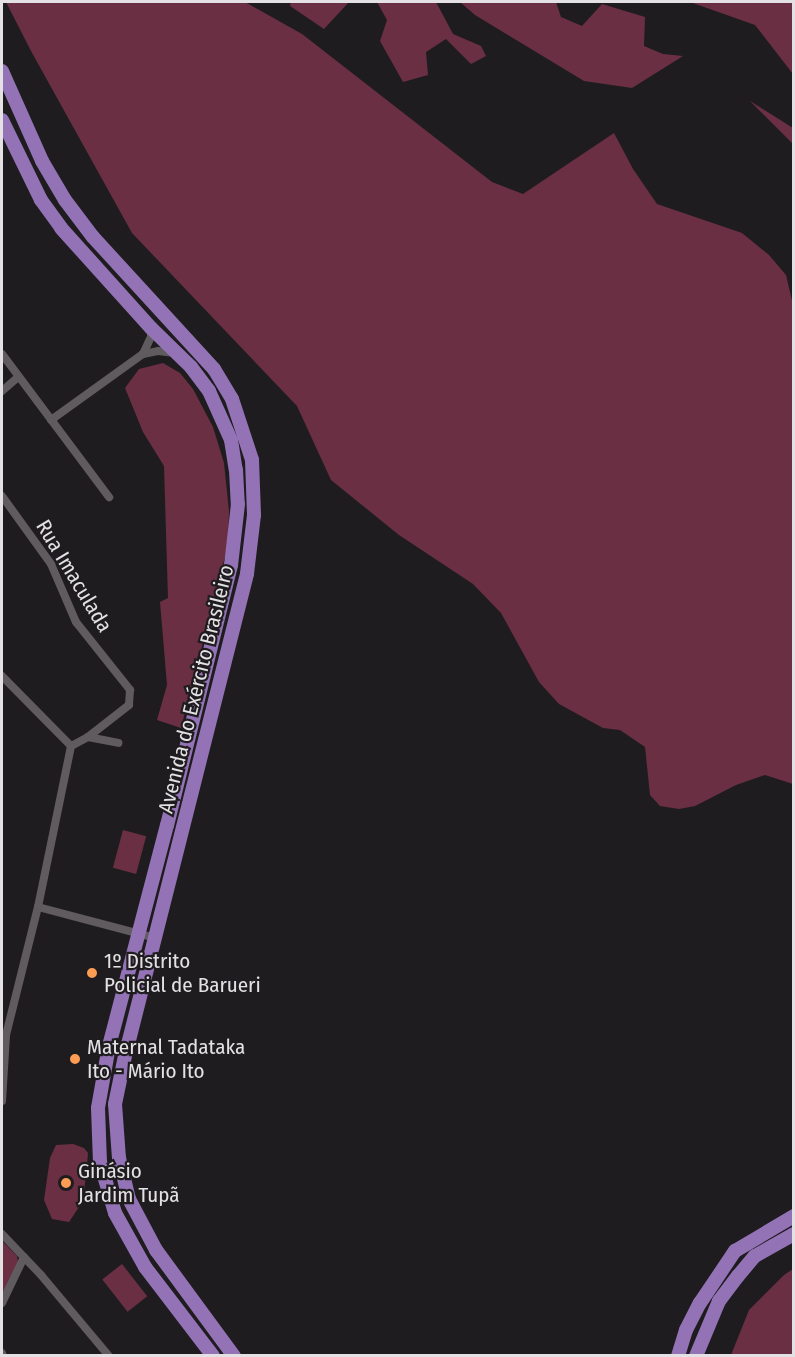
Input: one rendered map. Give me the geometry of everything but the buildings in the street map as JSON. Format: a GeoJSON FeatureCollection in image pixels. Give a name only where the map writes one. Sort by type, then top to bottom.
{"type":"FeatureCollection","features":[{"type":"Feature","properties":{"kind":"main road","name":"Avenida do Exército Brasileiro"},"geometry":{"type":"LineString","coordinates":[[2,71],[42,162],[64,200],[93,237],[214,369],[232,399],[252,460],[255,489],[252,543],[238,610],[155,938],[116,1104],[119,1158],[129,1199],[156,1250],[234,1356]]}},
{"type":"Feature","properties":{"kind":"main road","name":"Avenida do Exército Brasileiro"},"geometry":{"type":"LineString","coordinates":[[2,120],[41,200],[91,263],[175,353],[191,367],[209,391],[231,440],[238,504],[231,565],[101,1082],[98,1108],[100,1162],[112,1205],[128,1240],[145,1267],[213,1356]]}},
{"type":"Feature","properties":{"kind":"main road"},"geometry":{"type":"LineString","coordinates":[[191,367],[214,369]]}},
{"type":"Feature","properties":{"kind":"main road"},"geometry":{"type":"LineString","coordinates":[[678,1356],[686,1330],[700,1303],[735,1251],[794,1215]]}},
{"type":"Feature","properties":{"kind":"main road"},"geometry":{"type":"LineString","coordinates":[[696,1356],[720,1301],[738,1276],[755,1256],[794,1234]]}},
{"type":"Feature","properties":{"kind":"street"},"geometry":{"type":"LineString","coordinates":[[142,354],[151,337],[151,328]]}},
{"type":"Feature","properties":{"kind":"street"},"geometry":{"type":"LineString","coordinates":[[51,420],[142,354],[158,351],[175,353]]}},
{"type":"Feature","properties":{"kind":"street"},"geometry":{"type":"LineString","coordinates":[[2,354],[109,497]]}},
{"type":"Feature","properties":{"kind":"street"},"geometry":{"type":"LineString","coordinates":[[2,391],[18,377]]}},
{"type":"Feature","properties":{"kind":"street","name":"Rua Imaculada"},"geometry":{"type":"LineString","coordinates":[[2,496],[51,564],[76,622],[130,690],[129,705],[88,737],[71,746]]}},
{"type":"Feature","properties":{"kind":"street"},"geometry":{"type":"LineString","coordinates":[[2,676],[71,746],[38,907],[4,1035],[2,1101]]}},
{"type":"Feature","properties":{"kind":"street"},"geometry":{"type":"LineString","coordinates":[[88,737],[118,743]]}},
{"type":"Feature","properties":{"kind":"street"},"geometry":{"type":"LineString","coordinates":[[38,907],[155,938]]}},
{"type":"Feature","properties":{"kind":"street"},"geometry":{"type":"LineString","coordinates":[[2,1234],[109,1356]]}},
{"type":"Feature","properties":{"kind":"street"},"geometry":{"type":"LineString","coordinates":[[2,1303],[24,1257]]}},
{"type":"Feature","properties":{"kind":"shaded area"},"geometry":{"type":"Polygon","coordinates":[[[6,2],[245,2],[302,34],[492,182],[523,194],[614,133],[633,169],[657,204],[742,233],[769,255],[786,275],[794,309],[793,784],[765,775],[736,785],[695,806],[679,809],[660,806],[650,795],[645,747],[620,730],[603,728],[559,704],[539,682],[501,613],[473,584],[399,535],[331,480],[297,406],[132,233],[6,2]]]}},
{"type":"Feature","properties":{"kind":"shaded area"},"geometry":{"type":"Polygon","coordinates":[[[291,2],[349,2],[324,29],[290,6],[291,2]]]}},
{"type":"Feature","properties":{"kind":"shaded area"},"geometry":{"type":"Polygon","coordinates":[[[377,2],[436,2],[453,34],[481,46],[486,56],[471,64],[446,39],[426,52],[428,75],[403,82],[380,41],[387,20],[377,2]]]}},
{"type":"Feature","properties":{"kind":"shaded area"},"geometry":{"type":"Polygon","coordinates":[[[460,2],[556,2],[561,17],[582,26],[602,4],[645,17],[644,46],[663,54],[683,56],[632,88],[584,81],[475,15],[460,2]]]}},
{"type":"Feature","properties":{"kind":"shaded area"},"geometry":{"type":"Polygon","coordinates":[[[690,2],[793,2],[793,74],[755,25],[690,2]]]}},
{"type":"Feature","properties":{"kind":"shaded area"},"geometry":{"type":"Polygon","coordinates":[[[750,101],[793,128],[793,144],[750,101]]]}},
{"type":"Feature","properties":{"kind":"shaded area"},"geometry":{"type":"Polygon","coordinates":[[[163,363],[180,373],[193,389],[213,427],[224,463],[229,511],[228,545],[181,728],[157,720],[167,685],[160,602],[168,598],[164,466],[143,432],[125,388],[139,369],[163,363]]]}},
{"type":"Feature","properties":{"kind":"shaded area"},"geometry":{"type":"Polygon","coordinates":[[[123,830],[146,836],[136,874],[113,868],[123,830]]]}},
{"type":"Feature","properties":{"kind":"shaded area","name":"Ginásio Jardim Tupã"},"geometry":{"type":"Polygon","coordinates":[[[73,1144],[84,1148],[88,1153],[83,1201],[69,1222],[52,1219],[44,1200],[50,1158],[56,1145],[73,1144]]]}},
{"type":"Feature","properties":{"kind":"shaded area"},"geometry":{"type":"Polygon","coordinates":[[[2,1241],[17,1256],[18,1263],[2,1296],[2,1241]]]}},
{"type":"Feature","properties":{"kind":"shaded area"},"geometry":{"type":"Polygon","coordinates":[[[122,1264],[147,1296],[128,1312],[102,1279],[122,1264]]]}},
{"type":"Feature","properties":{"kind":"shaded area"},"geometry":{"type":"Polygon","coordinates":[[[793,1269],[793,1355],[731,1355],[749,1310],[793,1269]]]}},
{"type":"Feature","properties":{"kind":"place","name":"1º Distrito Policial de Barueri"},"geometry":{"type":"Point","coordinates":[92,973]}},
{"type":"Feature","properties":{"kind":"place","name":"Maternal Tadataka Ito - Mário Ito"},"geometry":{"type":"Point","coordinates":[75,1059]}},
{"type":"Feature","properties":{"kind":"place","name":"Ginásio Jardim Tupã"},"geometry":{"type":"Point","coordinates":[66,1183]}}]}
